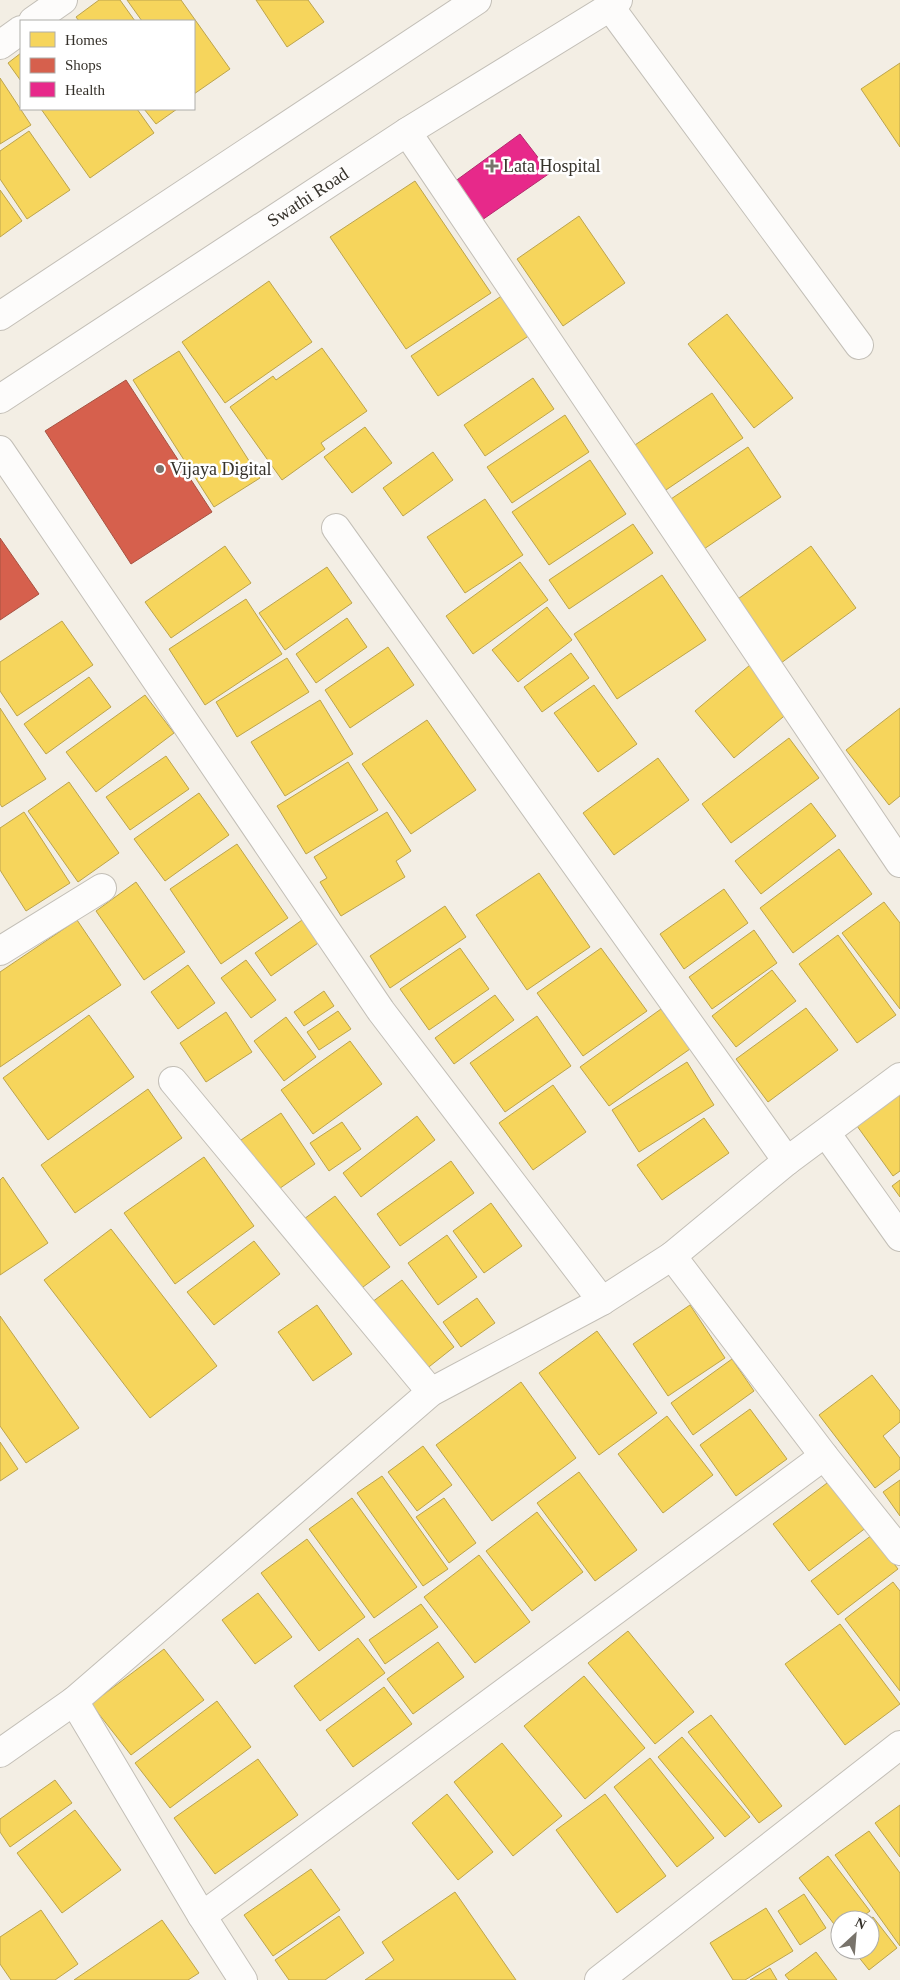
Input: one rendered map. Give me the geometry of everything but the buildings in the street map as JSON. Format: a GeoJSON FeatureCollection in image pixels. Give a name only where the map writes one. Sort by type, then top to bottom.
{"type":"FeatureCollection","features":[{"type":"Feature","properties":{"kind":"street"},"geometry":{"type":"LineString","coordinates":[[34,20],[63,0]]}},
{"type":"Feature","properties":{"kind":"street"},"geometry":{"type":"LineString","coordinates":[[0,316],[478,0]]}},
{"type":"Feature","properties":{"kind":"street"},"geometry":{"type":"LineString","coordinates":[[614,3],[859,345]]}},
{"type":"Feature","properties":{"kind":"street","name":"Swathi Road"},"geometry":{"type":"LineString","coordinates":[[0,399],[407,132],[614,3]]}},
{"type":"Feature","properties":{"kind":"street"},"geometry":{"type":"LineString","coordinates":[[0,45],[20,31]]}},
{"type":"Feature","properties":{"kind":"street"},"geometry":{"type":"LineString","coordinates":[[407,132],[900,862]]}},
{"type":"Feature","properties":{"kind":"street"},"geometry":{"type":"LineString","coordinates":[[0,450],[381,1011],[602,1301]]}},
{"type":"Feature","properties":{"kind":"street"},"geometry":{"type":"LineString","coordinates":[[336,528],[787,1161]]}},
{"type":"Feature","properties":{"kind":"street"},"geometry":{"type":"LineString","coordinates":[[0,951],[102,888]]}},
{"type":"Feature","properties":{"kind":"street"},"geometry":{"type":"LineString","coordinates":[[0,1752],[74,1702],[431,1392],[602,1301],[672,1256],[787,1161],[900,1077]]}},
{"type":"Feature","properties":{"kind":"street"},"geometry":{"type":"LineString","coordinates":[[173,1082],[431,1392]]}},
{"type":"Feature","properties":{"kind":"street"},"geometry":{"type":"LineString","coordinates":[[826,1133],[900,1238]]}},
{"type":"Feature","properties":{"kind":"street"},"geometry":{"type":"LineString","coordinates":[[672,1256],[824,1456],[900,1551]]}},
{"type":"Feature","properties":{"kind":"street"},"geometry":{"type":"LineString","coordinates":[[202,1916],[824,1456]]}},
{"type":"Feature","properties":{"kind":"street"},"geometry":{"type":"LineString","coordinates":[[74,1702],[242,1980]]}},
{"type":"Feature","properties":{"kind":"street"},"geometry":{"type":"LineString","coordinates":[[599,1980],[900,1745]]}},
{"type":"Feature","properties":{"kind":"place","name":"Lata Hospital"},"geometry":{"type":"Point","coordinates":[492,166]}},
{"type":"Feature","properties":{"kind":"place","name":"Vijaya Digital"},"geometry":{"type":"Point","coordinates":[160,469]}}]}
